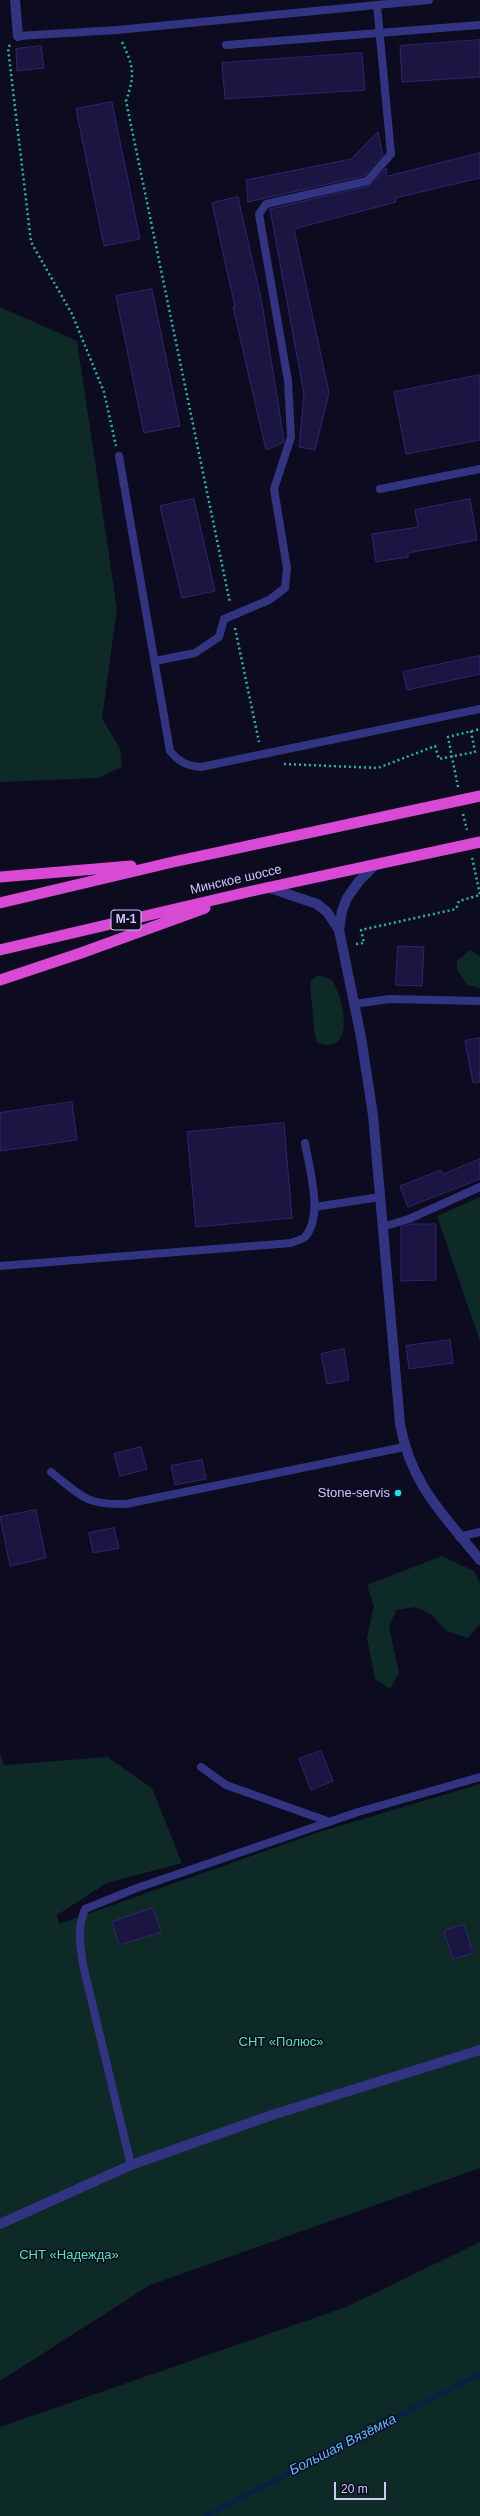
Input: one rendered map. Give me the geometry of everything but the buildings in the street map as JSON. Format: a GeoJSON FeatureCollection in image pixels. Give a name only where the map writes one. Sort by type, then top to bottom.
{"type":"FeatureCollection","features":[{"type":"Feature","properties":{"kind":"highway"},"geometry":{"type":"LineString","coordinates":[[0,903],[173,862],[480,796]]}},
{"type":"Feature","properties":{"kind":"highway","name":"Минское шоссе"},"geometry":{"type":"LineString","coordinates":[[0,950],[252,890],[480,842]]}},
{"type":"Feature","properties":{"kind":"highway"},"geometry":{"type":"LineString","coordinates":[[0,877],[173,862]]}},
{"type":"Feature","properties":{"kind":"highway"},"geometry":{"type":"LineString","coordinates":[[0,980],[81,953],[252,890]]}},
{"type":"Feature","properties":{"kind":"street"},"geometry":{"type":"LineString","coordinates":[[15,0],[18,36]]}},
{"type":"Feature","properties":{"kind":"street"},"geometry":{"type":"LineString","coordinates":[[376,864],[359,881],[347,898],[342,911],[339,930],[354,1004],[373,1116],[399,1416],[404,1447],[411,1467],[420,1484],[480,1560]]}},
{"type":"Feature","properties":{"kind":"street"},"geometry":{"type":"LineString","coordinates":[[267,887],[318,904],[327,912],[339,930]]}},
{"type":"Feature","properties":{"kind":"street"},"geometry":{"type":"LineString","coordinates":[[0,2224],[131,2165],[272,2115],[480,2050]]}},
{"type":"Feature","properties":{"kind":"lane"},"geometry":{"type":"LineString","coordinates":[[18,36],[117,30],[429,0]]}},
{"type":"Feature","properties":{"kind":"lane"},"geometry":{"type":"LineString","coordinates":[[154,661],[195,653],[219,637],[224,619],[269,600],[285,588],[287,568],[274,489],[291,437],[288,381],[259,214],[266,204],[367,181],[391,154],[377,5]]}},
{"type":"Feature","properties":{"kind":"lane"},"geometry":{"type":"LineString","coordinates":[[226,46],[379,32],[480,25]]}},
{"type":"Feature","properties":{"kind":"lane"},"geometry":{"type":"LineString","coordinates":[[119,456],[170,751],[178,760],[190,766],[201,767],[480,710]]}},
{"type":"Feature","properties":{"kind":"lane"},"geometry":{"type":"LineString","coordinates":[[380,489],[480,469]]}},
{"type":"Feature","properties":{"kind":"lane"},"geometry":{"type":"LineString","coordinates":[[468,799],[480,790]]}},
{"type":"Feature","properties":{"kind":"lane"},"geometry":{"type":"LineString","coordinates":[[354,1004],[384,999],[480,1001]]}},
{"type":"Feature","properties":{"kind":"lane"},"geometry":{"type":"LineString","coordinates":[[0,1266],[291,1243],[304,1238],[312,1227],[315,1207],[305,1143]]}},
{"type":"Feature","properties":{"kind":"lane"},"geometry":{"type":"LineString","coordinates":[[382,1227],[409,1219],[480,1187]]}},
{"type":"Feature","properties":{"kind":"lane"},"geometry":{"type":"LineString","coordinates":[[315,1207],[380,1197]]}},
{"type":"Feature","properties":{"kind":"lane"},"geometry":{"type":"LineString","coordinates":[[51,1472],[83,1498],[94,1503],[126,1504],[404,1447]]}},
{"type":"Feature","properties":{"kind":"lane"},"geometry":{"type":"LineString","coordinates":[[460,1536],[480,1532]]}},
{"type":"Feature","properties":{"kind":"lane"},"geometry":{"type":"LineString","coordinates":[[201,1767],[226,1785],[330,1822]]}},
{"type":"Feature","properties":{"kind":"lane"},"geometry":{"type":"LineString","coordinates":[[131,2165],[83,1965],[79,1938],[80,1921],[85,1909],[137,1888],[330,1822],[480,1777]]}},
{"type":"Feature","properties":{"kind":"path"},"geometry":{"type":"LineString","coordinates":[[117,30],[130,60],[134,80],[126,101],[260,746]]}},
{"type":"Feature","properties":{"kind":"path"},"geometry":{"type":"LineString","coordinates":[[18,36],[8,48],[31,242],[72,314],[104,392],[119,456]]}},
{"type":"Feature","properties":{"kind":"path"},"geometry":{"type":"LineString","coordinates":[[448,737],[480,729]]}},
{"type":"Feature","properties":{"kind":"path"},"geometry":{"type":"LineString","coordinates":[[279,763],[378,768],[435,746],[439,759],[476,752],[471,731]]}},
{"type":"Feature","properties":{"kind":"path"},"geometry":{"type":"LineString","coordinates":[[351,945],[364,943],[361,930],[456,909],[459,901],[480,895]]}},
{"type":"Feature","properties":{"kind":"green space"},"geometry":{"type":"Polygon","coordinates":[[[0,307],[77,341],[117,609],[102,718],[120,749],[122,767],[98,778],[0,782],[0,307]]]}},
{"type":"Feature","properties":{"kind":"green space"},"geometry":{"type":"Polygon","coordinates":[[[470,950],[480,956],[480,988],[467,985],[457,969],[457,961],[470,950]]]}},
{"type":"Feature","properties":{"kind":"green space"},"geometry":{"type":"Polygon","coordinates":[[[318,975],[332,980],[343,1011],[344,1023],[342,1034],[338,1041],[330,1045],[317,1043],[315,1036],[310,985],[311,980],[318,975]]]}},
{"type":"Feature","properties":{"kind":"green space"},"geometry":{"type":"Polygon","coordinates":[[[480,1197],[480,1341],[437,1216],[480,1197]]]}},
{"type":"Feature","properties":{"kind":"green space"},"geometry":{"type":"Polygon","coordinates":[[[442,1556],[474,1571],[480,1583],[480,1624],[468,1638],[446,1631],[431,1614],[415,1607],[396,1610],[389,1627],[399,1673],[390,1689],[375,1679],[367,1638],[374,1606],[367,1585],[442,1556]]]}},
{"type":"Feature","properties":{"kind":"green space","name":"СНТ «Полюс»"},"geometry":{"type":"Polygon","coordinates":[[[0,1754],[4,1765],[107,1757],[152,1788],[182,1863],[107,1883],[57,1915],[59,1924],[319,1832],[480,1784],[480,2168],[150,2285],[0,2381],[0,1754]]]}},
{"type":"Feature","properties":{"kind":"green space"},"geometry":{"type":"Polygon","coordinates":[[[480,2242],[480,2516],[0,2516],[0,2427],[346,2307],[480,2242]]]}},
{"type":"Feature","properties":{"kind":"waterway","name":"Большая Вязёмка"},"geometry":{"type":"LineString","coordinates":[[206,2516],[480,2374]]}},
{"type":"Feature","properties":{"kind":"place","name":"Stone-servis"},"geometry":{"type":"Point","coordinates":[398,1493]}},
{"type":"Feature","properties":{"kind":"park label","name":"СНТ «Надежда»"},"geometry":{"type":"Point","coordinates":[69,2255]}}]}
